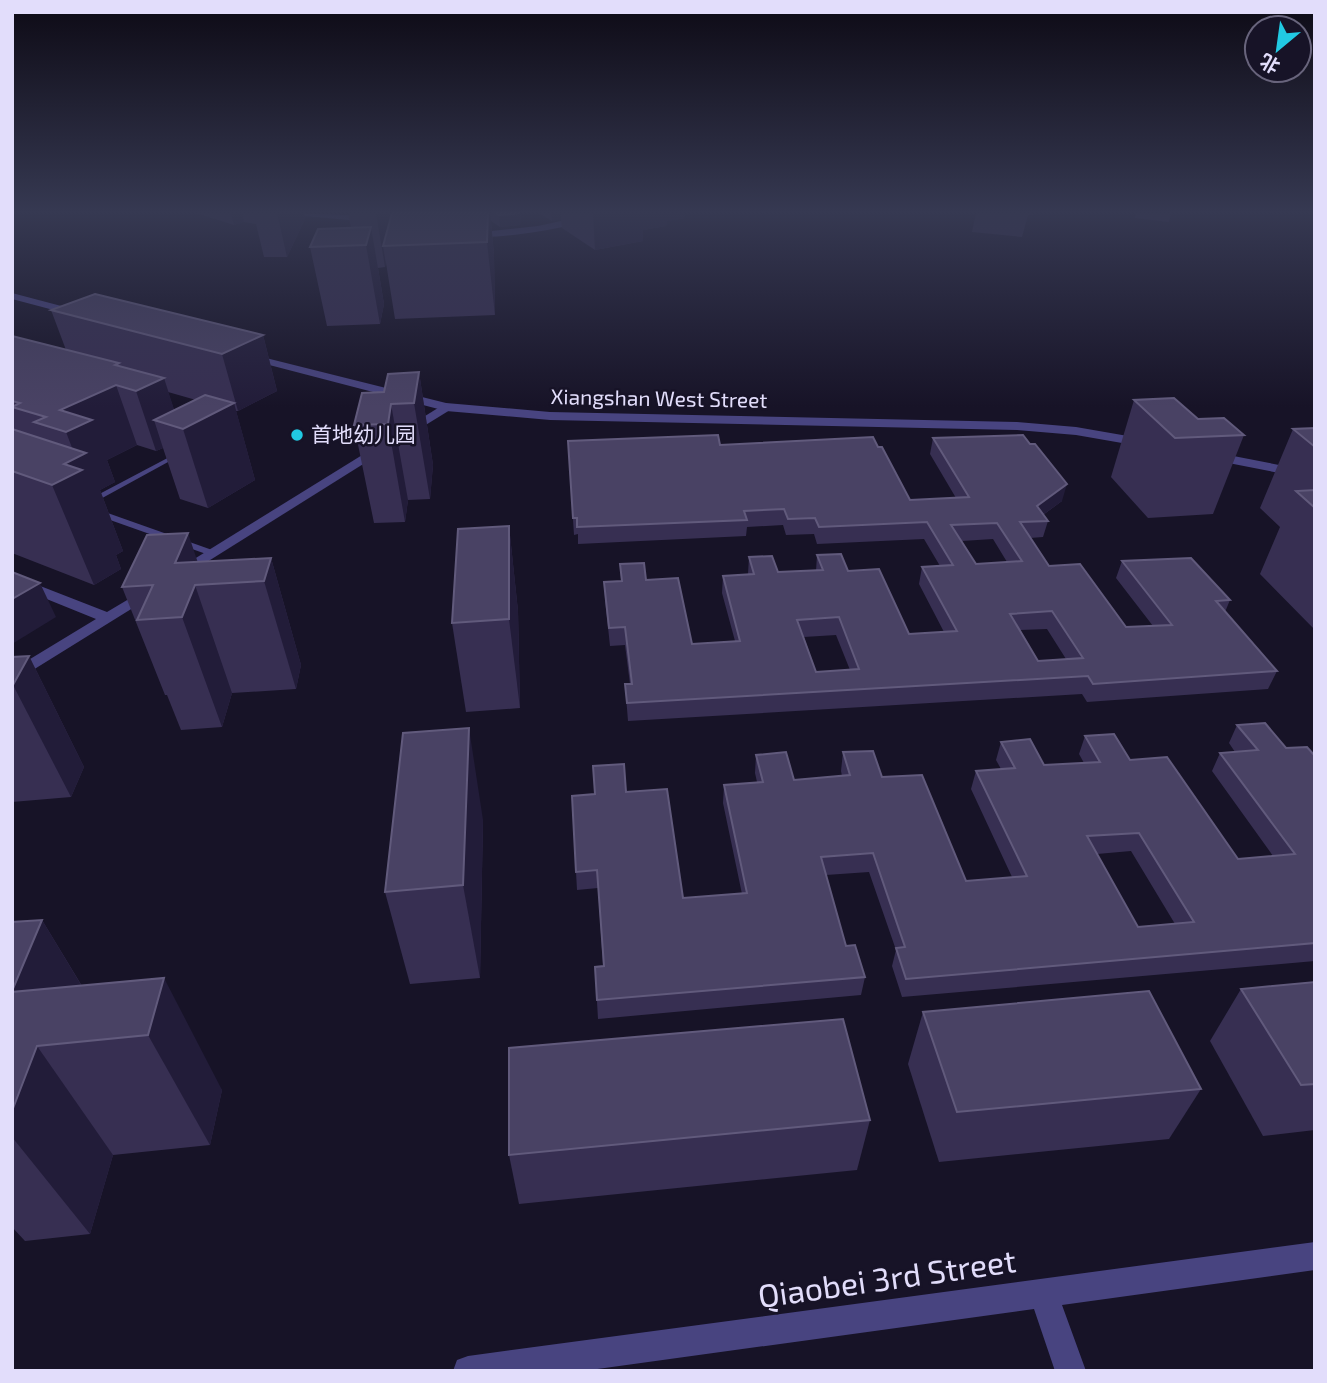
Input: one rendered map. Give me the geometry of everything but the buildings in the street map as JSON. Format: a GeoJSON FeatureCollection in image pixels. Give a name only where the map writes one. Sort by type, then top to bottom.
{"type":"FeatureCollection","features":[{"type":"Feature","properties":{"kind":"street"},"geometry":{"type":"LineString","coordinates":[[12,296],[93,317]]}},
{"type":"Feature","properties":{"kind":"street","name":"Xiangshan West Street"},"geometry":{"type":"LineString","coordinates":[[229,352],[446,407],[539,415],[1017,426],[1076,431],[1162,446]]}},
{"type":"Feature","properties":{"kind":"street"},"geometry":{"type":"LineString","coordinates":[[12,678],[446,407]]}},
{"type":"Feature","properties":{"kind":"street"},"geometry":{"type":"LineString","coordinates":[[1202,454],[1315,476]]}},
{"type":"Feature","properties":{"kind":"street"},"geometry":{"type":"LineString","coordinates":[[12,580],[108,618]]}},
{"type":"Feature","properties":{"kind":"street","name":"Qiaobei 3rd Street"},"geometry":{"type":"LineString","coordinates":[[468,1371],[1315,1256]]}},
{"type":"Feature","properties":{"kind":"street"},"geometry":{"type":"LineString","coordinates":[[1043,1293],[1071,1371]]}},
{"type":"Feature","properties":{"kind":"lane"},"geometry":{"type":"LineString","coordinates":[[80,507],[184,451]]}},
{"type":"Feature","properties":{"kind":"lane"},"geometry":{"type":"LineString","coordinates":[[93,511],[212,553]]}},
{"type":"Feature","properties":{"kind":"place","name":"首地幼儿园"},"geometry":{"type":"Point","coordinates":[297,435]}}]}
